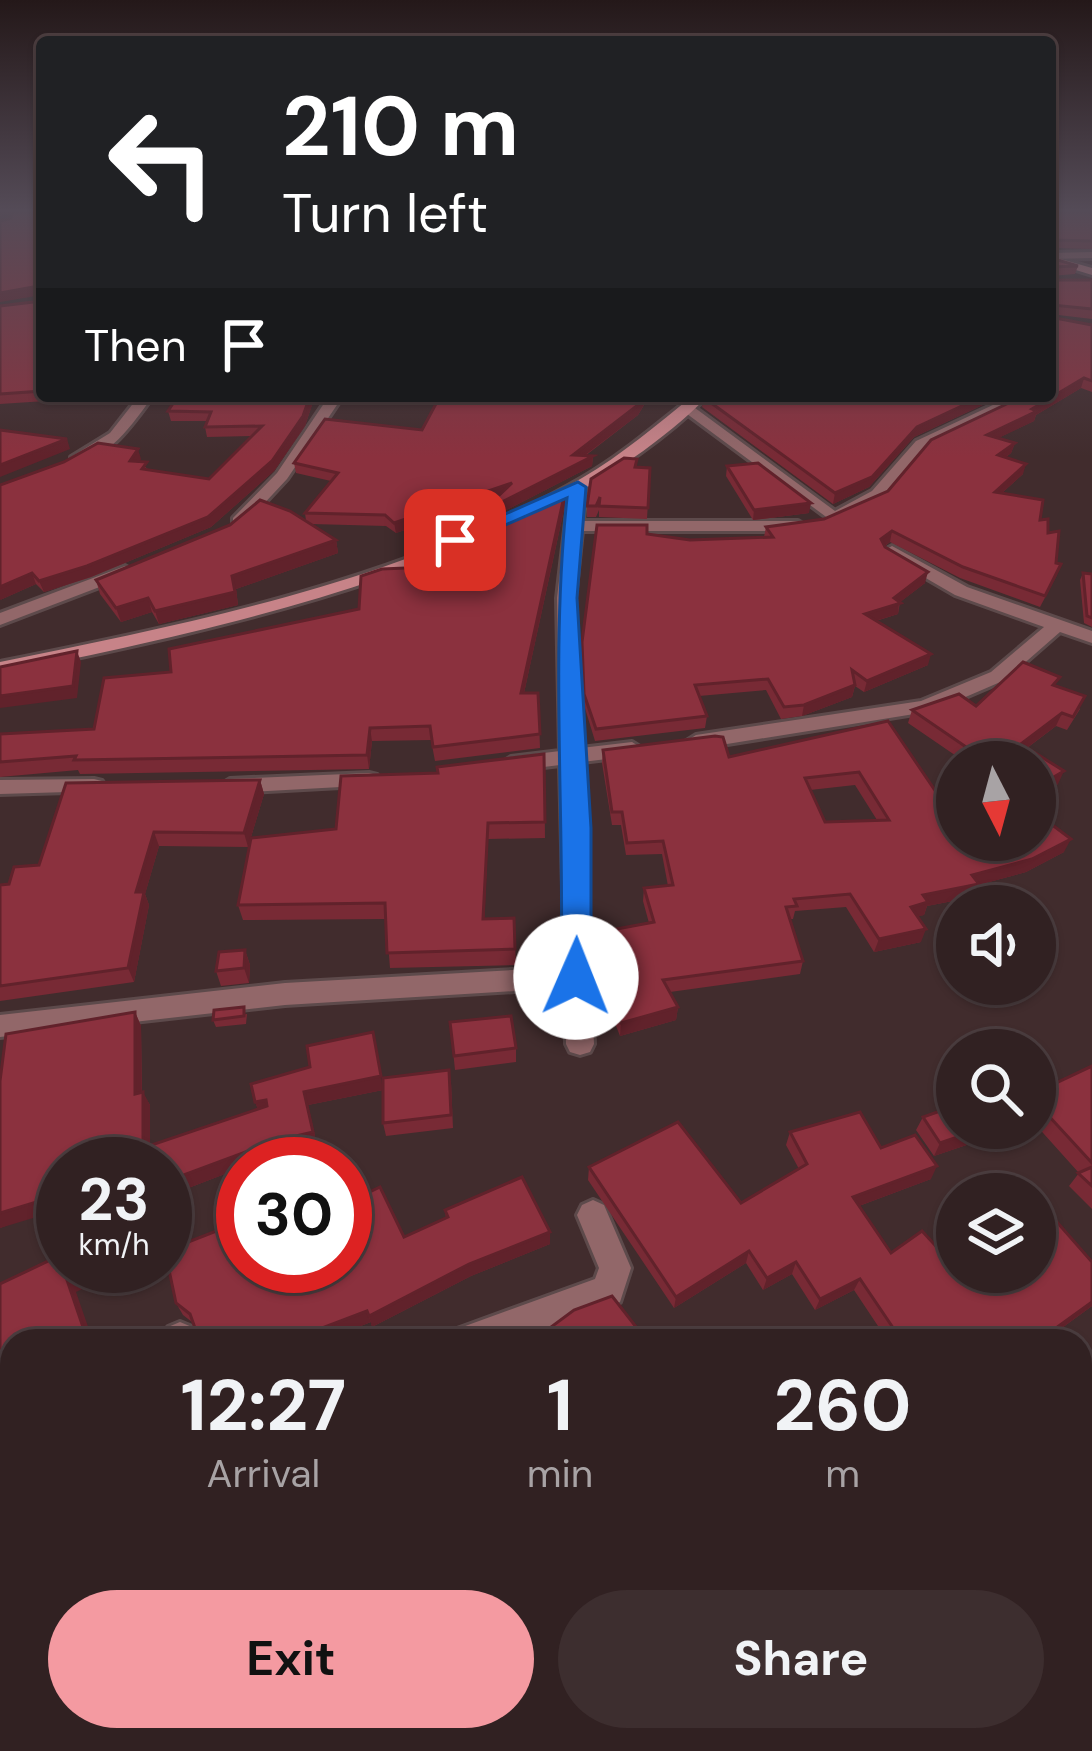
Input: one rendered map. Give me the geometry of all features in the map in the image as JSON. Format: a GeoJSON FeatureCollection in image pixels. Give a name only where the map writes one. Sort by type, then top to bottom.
{"type":"FeatureCollection","features":[{"type":"Feature","properties":{"kind":"street"},"geometry":{"type":"LineString","coordinates":[[66,464],[115,436],[141,402]]}},
{"type":"Feature","properties":{"kind":"street"},"geometry":{"type":"LineString","coordinates":[[229,528],[282,476],[332,402]]}},
{"type":"Feature","properties":{"kind":"street"},"geometry":{"type":"LineString","coordinates":[[0,668],[276,606],[379,574],[578,487],[693,402],[833,517]]}},
{"type":"Feature","properties":{"kind":"street"},"geometry":{"type":"LineString","coordinates":[[572,526],[766,528],[833,517],[878,494],[921,443],[1003,406],[1001,402]]}},
{"type":"Feature","properties":{"kind":"street"},"geometry":{"type":"LineString","coordinates":[[578,487],[566,598],[578,828],[580,1044]]}},
{"type":"Feature","properties":{"kind":"street"},"geometry":{"type":"LineString","coordinates":[[892,550],[927,574],[1054,628],[1092,637]]}},
{"type":"Feature","properties":{"kind":"street"},"geometry":{"type":"LineString","coordinates":[[0,619],[146,563]]}},
{"type":"Feature","properties":{"kind":"street"},"geometry":{"type":"LineString","coordinates":[[489,767],[750,736],[926,707],[998,676],[1054,628]]}},
{"type":"Feature","properties":{"kind":"street"},"geometry":{"type":"LineString","coordinates":[[195,786],[388,778]]}},
{"type":"Feature","properties":{"kind":"street"},"geometry":{"type":"LineString","coordinates":[[0,787],[109,786]]}},
{"type":"Feature","properties":{"kind":"street"},"geometry":{"type":"LineString","coordinates":[[0,1026],[285,994],[576,977]]}},
{"type":"Feature","properties":{"kind":"street"},"geometry":{"type":"LineString","coordinates":[[502,1329],[608,1291],[615,1268],[593,1215]]}},
{"type":"Feature","properties":{"kind":"building"},"geometry":{"type":"Polygon","coordinates":[[[1056,294],[1092,294],[1092,309],[1056,305],[1056,294]]]}},
{"type":"Feature","properties":{"kind":"building"},"geometry":{"type":"Polygon","coordinates":[[[36,302],[36,391],[0,394],[0,306],[36,302]]]}},
{"type":"Feature","properties":{"kind":"building"},"geometry":{"type":"Polygon","coordinates":[[[1056,318],[1092,325],[1092,381],[1084,378],[1056,395],[1056,318]]]}},
{"type":"Feature","properties":{"kind":"building"},"geometry":{"type":"Polygon","coordinates":[[[174,402],[308,402],[272,461],[208,517],[87,566],[39,581],[32,573],[0,587],[0,485],[64,462],[98,443],[138,449],[130,461],[147,462],[142,469],[209,479],[262,426],[205,427],[211,412],[168,411],[174,402]]]}},
{"type":"Feature","properties":{"kind":"building"},"geometry":{"type":"Polygon","coordinates":[[[436,402],[640,402],[573,455],[593,456],[480,513],[512,483],[394,523],[385,515],[305,513],[338,473],[294,463],[325,419],[422,430],[436,402]]]}},
{"type":"Feature","properties":{"kind":"building"},"geometry":{"type":"Polygon","coordinates":[[[710,402],[970,402],[917,427],[872,477],[835,493],[710,402]]]}},
{"type":"Feature","properties":{"kind":"building"},"geometry":{"type":"Polygon","coordinates":[[[1011,402],[1044,402],[1032,409],[1037,411],[987,435],[1015,443],[998,455],[1026,464],[995,492],[1043,500],[1040,520],[1048,519],[1048,533],[1059,531],[1056,563],[1061,564],[1045,596],[963,567],[892,531],[881,539],[885,547],[928,572],[894,598],[901,603],[865,614],[931,654],[867,681],[852,670],[855,685],[804,705],[784,707],[768,679],[695,685],[707,716],[596,729],[584,694],[582,642],[597,525],[647,525],[647,534],[690,540],[773,537],[766,527],[824,519],[888,491],[931,440],[1011,402]]]}},
{"type":"Feature","properties":{"kind":"building"},"geometry":{"type":"Polygon","coordinates":[[[0,430],[67,439],[0,465],[0,430]]]}},
{"type":"Feature","properties":{"kind":"building"},"geometry":{"type":"Polygon","coordinates":[[[624,458],[637,459],[635,467],[650,468],[648,508],[599,506],[600,497],[596,506],[587,506],[591,479],[624,458]]]}},
{"type":"Feature","properties":{"kind":"building"},"geometry":{"type":"Polygon","coordinates":[[[758,463],[811,503],[754,510],[727,466],[758,463]]]}},
{"type":"Feature","properties":{"kind":"building"},"geometry":{"type":"Polygon","coordinates":[[[565,492],[521,693],[538,693],[540,734],[433,747],[430,726],[370,728],[367,755],[74,760],[76,756],[0,762],[0,734],[94,729],[104,678],[171,672],[169,649],[359,609],[361,576],[382,569],[453,566],[436,552],[565,492]]]}},
{"type":"Feature","properties":{"kind":"building"},"geometry":{"type":"Polygon","coordinates":[[[260,500],[290,511],[336,540],[232,576],[235,592],[155,611],[148,598],[116,608],[96,580],[230,525],[260,500]]]}},
{"type":"Feature","properties":{"kind":"building"},"geometry":{"type":"Polygon","coordinates":[[[1083,573],[1092,574],[1092,618],[1087,616],[1083,573]]]}},
{"type":"Feature","properties":{"kind":"building"},"geometry":{"type":"Polygon","coordinates":[[[77,651],[73,686],[0,696],[0,667],[77,651]]]}},
{"type":"Feature","properties":{"kind":"building"},"geometry":{"type":"Polygon","coordinates":[[[1023,662],[1060,677],[1053,685],[1085,696],[1073,717],[1062,713],[1025,741],[957,741],[912,710],[959,694],[976,706],[1023,662]]]}},
{"type":"Feature","properties":{"kind":"building"},"geometry":{"type":"Polygon","coordinates":[[[888,721],[936,792],[936,861],[1024,861],[972,875],[979,884],[936,885],[936,892],[923,895],[928,902],[911,907],[926,929],[879,939],[850,894],[794,899],[797,906],[786,907],[803,961],[663,980],[678,1007],[621,1023],[596,960],[595,933],[654,922],[644,888],[673,885],[663,841],[627,843],[622,812],[612,812],[603,750],[723,737],[729,757],[888,721]],[[859,772],[805,778],[825,822],[889,820],[859,772]]]}},
{"type":"Feature","properties":{"kind":"building"},"geometry":{"type":"Polygon","coordinates":[[[544,754],[545,822],[488,823],[483,919],[514,918],[515,949],[387,953],[385,903],[238,905],[251,838],[336,829],[341,776],[438,773],[437,767],[544,754]]]}},
{"type":"Feature","properties":{"kind":"building"},"geometry":{"type":"Polygon","coordinates":[[[260,780],[244,833],[154,832],[136,892],[144,892],[128,968],[0,986],[0,885],[9,884],[14,867],[39,865],[66,783],[260,780]]]}},
{"type":"Feature","properties":{"kind":"building"},"geometry":{"type":"Polygon","coordinates":[[[1056,828],[1071,839],[1056,847],[1056,828]]]}},
{"type":"Feature","properties":{"kind":"building"},"geometry":{"type":"Polygon","coordinates":[[[245,950],[244,968],[216,971],[219,952],[245,950]]]}},
{"type":"Feature","properties":{"kind":"building"},"geometry":{"type":"Polygon","coordinates":[[[244,1007],[244,1016],[213,1020],[214,1010],[244,1007]]]}},
{"type":"Feature","properties":{"kind":"building"},"geometry":{"type":"Polygon","coordinates":[[[135,1012],[135,1094],[143,1092],[143,1137],[36,1137],[36,1202],[0,1213],[0,1081],[6,1034],[135,1012]]]}},
{"type":"Feature","properties":{"kind":"building"},"geometry":{"type":"Polygon","coordinates":[[[511,1016],[516,1048],[454,1056],[450,1022],[511,1016]]]}},
{"type":"Feature","properties":{"kind":"building"},"geometry":{"type":"Polygon","coordinates":[[[373,1032],[381,1076],[304,1092],[313,1132],[292,1137],[216,1137],[216,1163],[192,1172],[192,1137],[175,1137],[267,1106],[266,1100],[255,1102],[251,1084],[310,1067],[307,1046],[373,1032]]]}},
{"type":"Feature","properties":{"kind":"building"},"geometry":{"type":"Polygon","coordinates":[[[1092,1066],[1092,1163],[1056,1124],[1056,1083],[1092,1066]]]}},
{"type":"Feature","properties":{"kind":"building"},"geometry":{"type":"Polygon","coordinates":[[[449,1070],[451,1115],[383,1123],[383,1078],[449,1070]]]}},
{"type":"Feature","properties":{"kind":"building"},"geometry":{"type":"Polygon","coordinates":[[[860,1112],[881,1148],[915,1135],[937,1166],[853,1197],[891,1253],[922,1231],[936,1246],[936,1293],[1056,1293],[1056,1221],[1092,1262],[1092,1302],[1055,1329],[894,1329],[860,1279],[820,1299],[796,1262],[767,1278],[749,1251],[676,1297],[589,1167],[678,1122],[741,1203],[807,1164],[790,1132],[860,1112]]]}},
{"type":"Feature","properties":{"kind":"building"},"geometry":{"type":"Polygon","coordinates":[[[936,1112],[936,1137],[923,1117],[936,1112]]]}},
{"type":"Feature","properties":{"kind":"building"},"geometry":{"type":"Polygon","coordinates":[[[1092,1167],[1092,1186],[1078,1173],[1092,1167]]]}},
{"type":"Feature","properties":{"kind":"building"},"geometry":{"type":"Polygon","coordinates":[[[522,1177],[550,1232],[469,1264],[369,1316],[367,1311],[320,1329],[194,1329],[190,1314],[176,1303],[174,1293],[192,1293],[192,1240],[216,1231],[216,1293],[372,1293],[372,1191],[380,1187],[404,1237],[448,1217],[445,1210],[522,1177]]]}},
{"type":"Feature","properties":{"kind":"building"},"geometry":{"type":"Polygon","coordinates":[[[36,1267],[36,1293],[71,1293],[84,1329],[0,1329],[0,1284],[36,1267]]]}},
{"type":"Feature","properties":{"kind":"building"},"geometry":{"type":"Polygon","coordinates":[[[612,1296],[638,1329],[548,1329],[574,1310],[612,1296]]]}},
{"type":"Feature","properties":{"kind":"route"},"geometry":{"type":"LineString","coordinates":[[455,540],[578,487],[566,598],[578,828],[576,977]]}}]}
